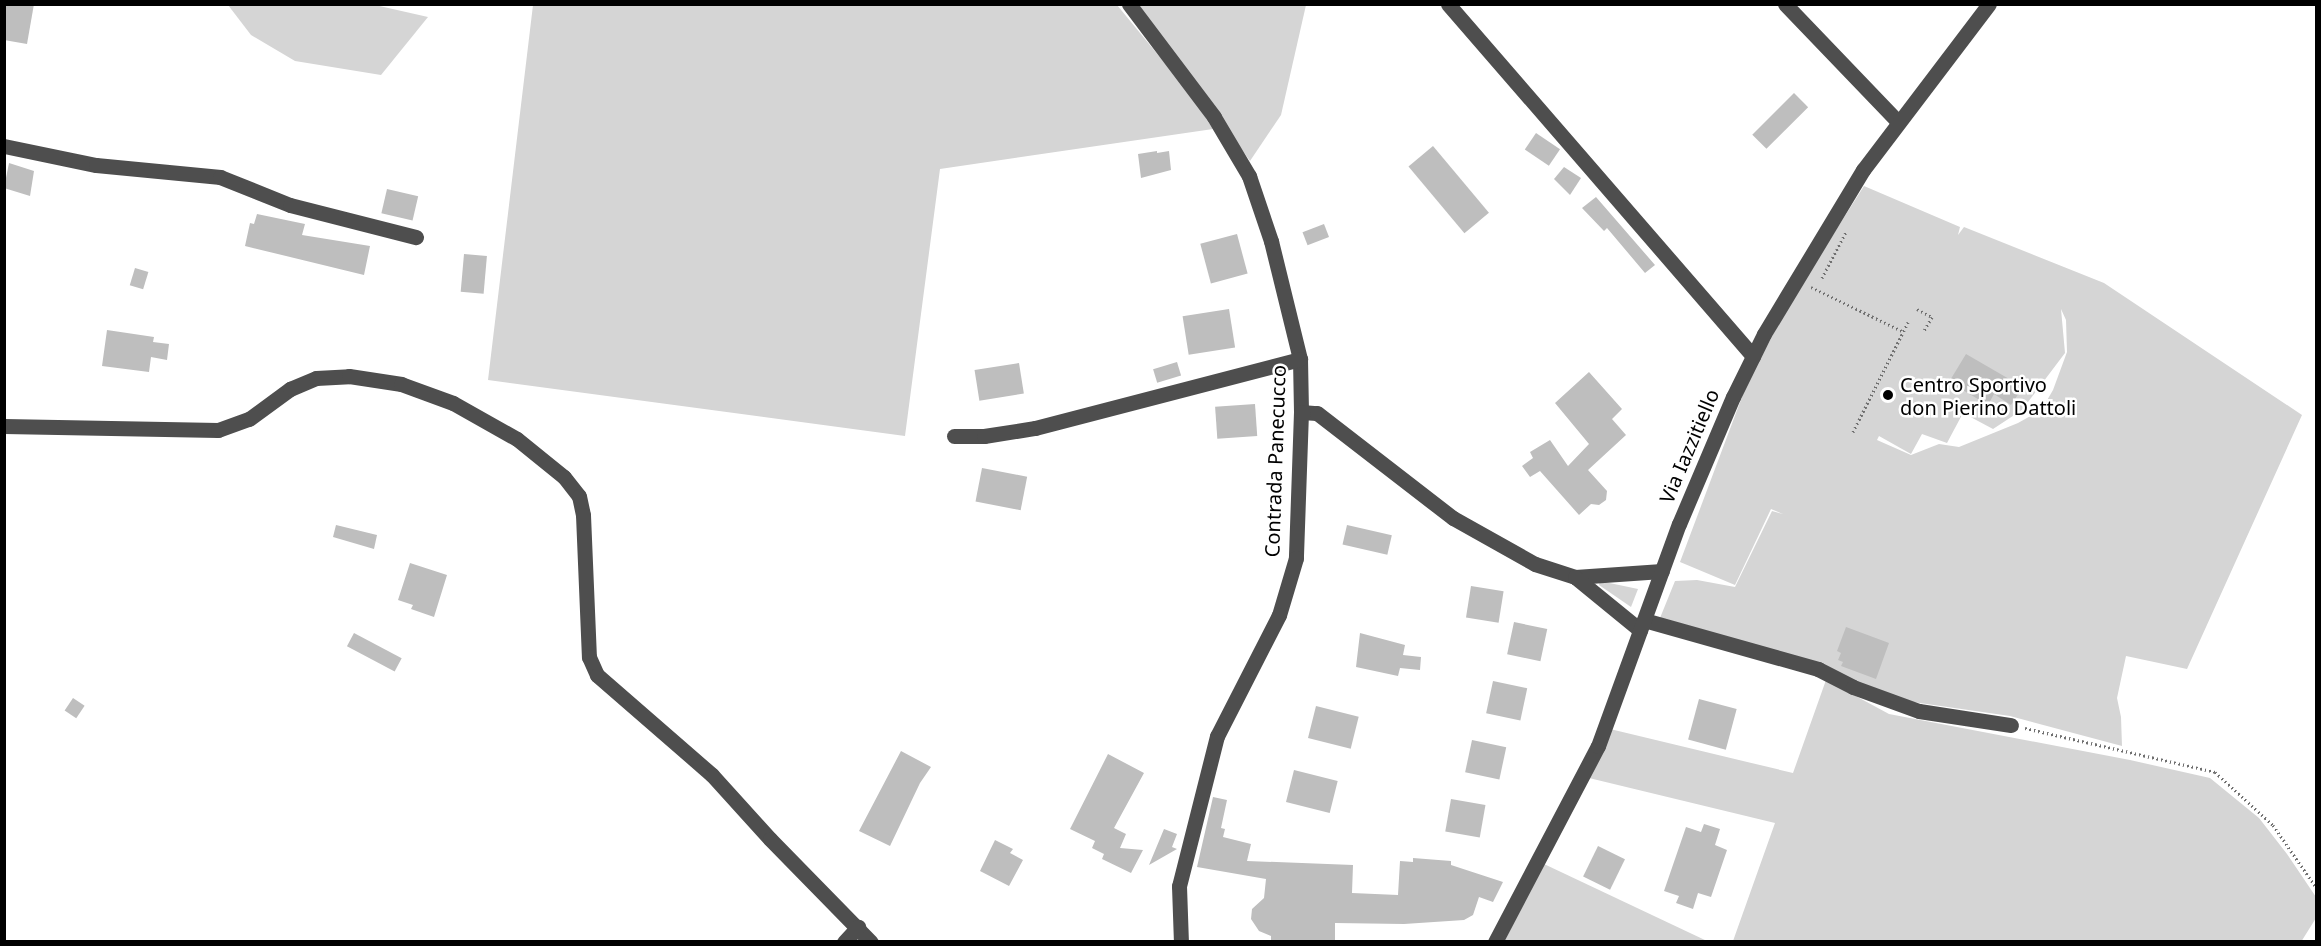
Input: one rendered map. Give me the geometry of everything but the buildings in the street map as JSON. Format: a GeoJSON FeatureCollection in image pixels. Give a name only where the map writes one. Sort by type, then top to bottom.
{"type":"FeatureCollection","features":[{"type":"Feature","properties":{"kind":"street","name":"Contrada Panecucco"},"geometry":{"type":"LineString","coordinates":[[1129,4],[1214,117],[1249,176],[1271,241],[1300,359],[1301,412],[1296,558],[1279,615],[1217,736],[1179,886],[1181,942]]}},
{"type":"Feature","properties":{"kind":"street"},"geometry":{"type":"LineString","coordinates":[[1448,4],[1753,356]]}},
{"type":"Feature","properties":{"kind":"street"},"geometry":{"type":"LineString","coordinates":[[1785,4],[1898,122]]}},
{"type":"Feature","properties":{"kind":"street","name":"Via Iazzitiello"},"geometry":{"type":"LineString","coordinates":[[1495,942],[1598,746],[1662,571],[1724,418],[1753,356],[1820,239],[1863,170],[1989,4]]}},
{"type":"Feature","properties":{"kind":"street"},"geometry":{"type":"LineString","coordinates":[[4,146],[96,165],[220,177],[290,205],[417,237]]}},
{"type":"Feature","properties":{"kind":"street"},"geometry":{"type":"LineString","coordinates":[[954,436],[984,436],[1035,428],[1300,359]]}},
{"type":"Feature","properties":{"kind":"street"},"geometry":{"type":"LineString","coordinates":[[4,426],[218,430],[249,419],[290,390],[316,378],[349,376],[401,384],[453,403],[517,439],[564,477],[579,496],[583,515],[589,657],[597,675],[712,775],[770,840],[871,942]]}},
{"type":"Feature","properties":{"kind":"street"},"geometry":{"type":"LineString","coordinates":[[1301,412],[1317,413],[1453,518],[1535,564],[1575,577],[1642,625],[1818,669],[1853,687],[1919,711],[2011,725]]}},
{"type":"Feature","properties":{"kind":"street"},"geometry":{"type":"LineString","coordinates":[[1575,577],[1662,571]]}},
{"type":"Feature","properties":{"kind":"street"},"geometry":{"type":"LineString","coordinates":[[844,942],[858,927]]}},
{"type":"Feature","properties":{"kind":"path"},"geometry":{"type":"LineString","coordinates":[[1822,278],[1847,230]]}},
{"type":"Feature","properties":{"kind":"path"},"geometry":{"type":"LineString","coordinates":[[1809,286],[1903,332]]}},
{"type":"Feature","properties":{"kind":"path"},"geometry":{"type":"LineString","coordinates":[[1917,309],[1932,317],[1924,331]]}},
{"type":"Feature","properties":{"kind":"path"},"geometry":{"type":"LineString","coordinates":[[1854,432],[1908,322]]}},
{"type":"Feature","properties":{"kind":"path"},"geometry":{"type":"LineString","coordinates":[[2011,725],[2215,772],[2273,825],[2316,886]]}},
{"type":"Feature","properties":{"kind":"shaded area"},"geometry":{"type":"Polygon","coordinates":[[[228,5],[375,5],[428,17],[381,75],[295,61],[251,35],[228,5]]]}},
{"type":"Feature","properties":{"kind":"shaded area"},"geometry":{"type":"Polygon","coordinates":[[[533,5],[1117,5],[1191,95],[1213,129],[940,169],[905,436],[488,380],[533,5]]]}},
{"type":"Feature","properties":{"kind":"shaded area"},"geometry":{"type":"Polygon","coordinates":[[[1139,5],[1306,5],[1281,115],[1250,161],[1139,5]]]}},
{"type":"Feature","properties":{"kind":"shaded area"},"geometry":{"type":"Polygon","coordinates":[[[1864,186],[1960,227],[1958,235],[1964,227],[2104,283],[2302,415],[2187,669],[2126,656],[2117,698],[2121,717],[2122,746],[2010,716],[1913,702],[1660,618],[1675,581],[1697,580],[1735,587],[1772,511],[1783,514],[1771,509],[1735,585],[1680,562],[1748,381],[1794,296],[1864,186]],[[2061,309],[2065,353],[2022,410],[1993,429],[1963,413],[1947,443],[1922,434],[1911,454],[1879,436],[1877,440],[1911,455],[1939,444],[1959,447],[2034,414],[2046,402],[2053,390],[2067,352],[2066,320],[2061,309]]]}},
{"type":"Feature","properties":{"kind":"shaded area"},"geometry":{"type":"Polygon","coordinates":[[[1600,581],[1638,589],[1631,607],[1599,585],[1600,581]]]}},
{"type":"Feature","properties":{"kind":"shaded area"},"geometry":{"type":"Polygon","coordinates":[[[1826,680],[1889,714],[2130,760],[2210,778],[2259,818],[2287,854],[2316,897],[2316,918],[2301,942],[1733,941],[1775,823],[1589,778],[1610,729],[1793,773],[1826,680]]]}},
{"type":"Feature","properties":{"kind":"shaded area"},"geometry":{"type":"Polygon","coordinates":[[[1544,864],[1707,941],[1504,942],[1544,864]]]}},
{"type":"Feature","properties":{"kind":"place","name":"Centro Sportivo don Pierino Dattoli"},"geometry":{"type":"Point","coordinates":[1888,395]}}]}
